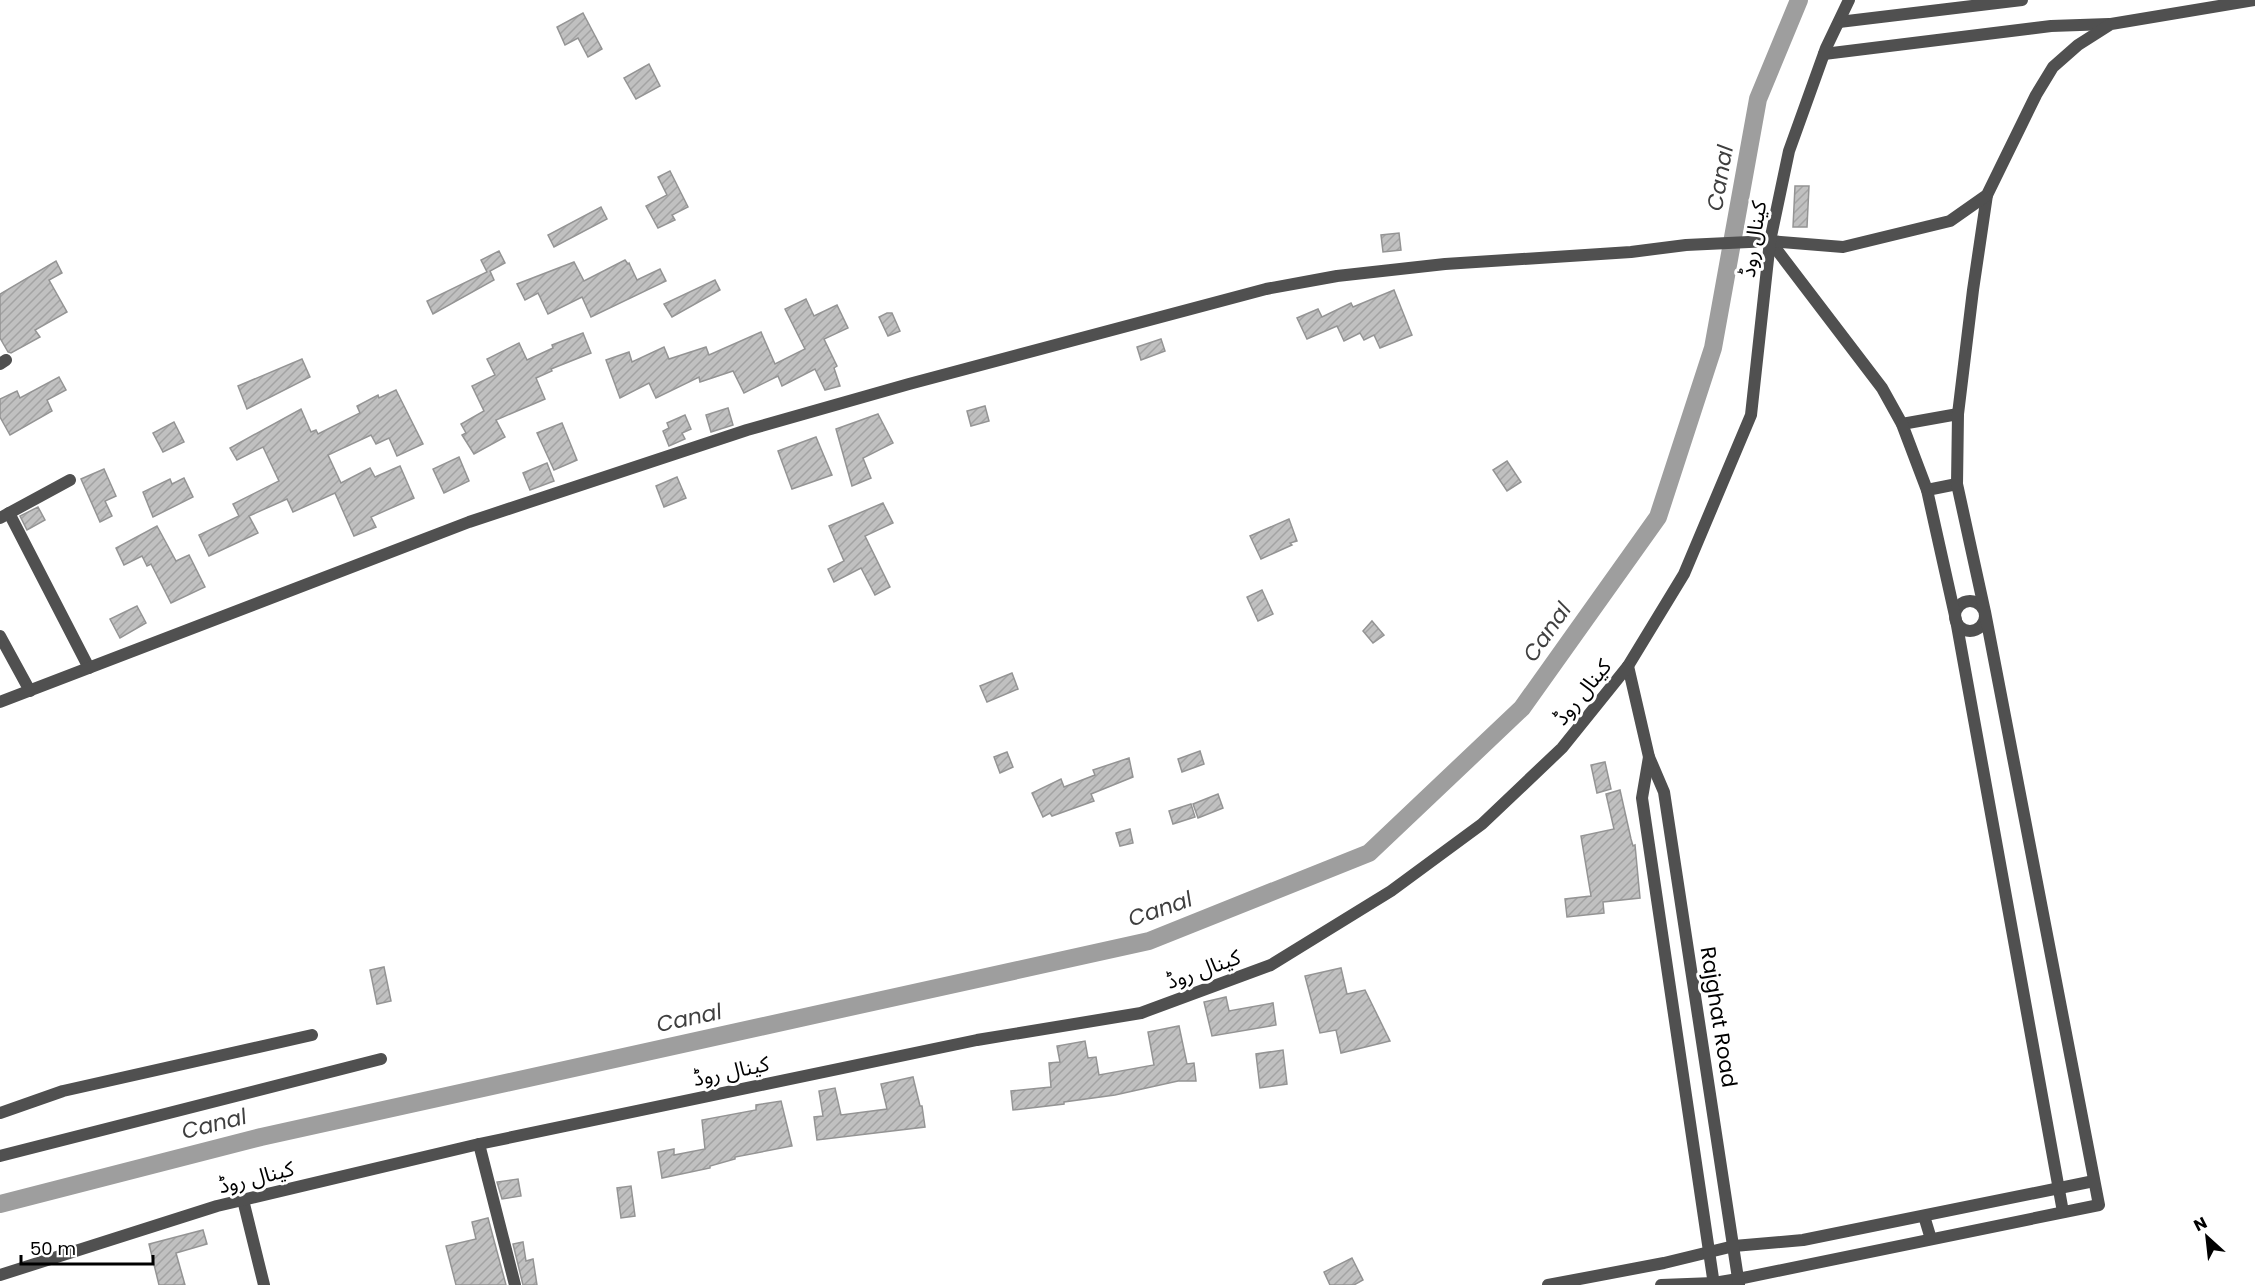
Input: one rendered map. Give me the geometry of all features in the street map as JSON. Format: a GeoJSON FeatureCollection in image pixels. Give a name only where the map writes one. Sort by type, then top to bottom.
{"type":"FeatureCollection","features":[{"type":"Feature","properties":{"kind":"street","name":"کینال روڈ"},"geometry":{"type":"LineString","coordinates":[[0,1275],[217,1206],[479,1143],[977,1040],[1141,1013],[1271,965],[1391,891],[1482,824],[1562,748],[1628,666],[1684,574],[1751,415],[1770,241],[1789,151],[1824,54],[1849,0]]}},
{"type":"Feature","properties":{"kind":"street"},"geometry":{"type":"LineString","coordinates":[[1839,22],[2022,0]]}},
{"type":"Feature","properties":{"kind":"street"},"geometry":{"type":"LineString","coordinates":[[1824,54],[2050,26],[2111,24],[2255,0]]}},
{"type":"Feature","properties":{"kind":"street"},"geometry":{"type":"LineString","coordinates":[[1661,1285],[1739,1282],[1931,1239],[2099,1205],[1985,612],[1957,484],[1958,414],[1987,195],[2036,96],[2053,67],[2078,45],[2111,24]]}},
{"type":"Feature","properties":{"kind":"street"},"geometry":{"type":"LineString","coordinates":[[0,702],[469,522],[747,430],[909,384],[1266,290],[1337,276],[1445,264],[1631,252],[1686,245],[1770,241],[1843,247],[1950,221],[1987,195]]}},
{"type":"Feature","properties":{"kind":"street"},"geometry":{"type":"LineString","coordinates":[[1770,241],[1882,388],[1902,424],[1927,490],[1956,620],[2063,1212]]}},
{"type":"Feature","properties":{"kind":"street"},"geometry":{"type":"LineString","coordinates":[[1902,424],[1958,414]]}},
{"type":"Feature","properties":{"kind":"street"},"geometry":{"type":"LineString","coordinates":[[70,480],[4,515],[89,668]]}},
{"type":"Feature","properties":{"kind":"street"},"geometry":{"type":"LineString","coordinates":[[1927,490],[1957,484]]}},
{"type":"Feature","properties":{"kind":"street"},"geometry":{"type":"LineString","coordinates":[[1967,601],[1978,603],[1985,612],[1983,624],[1974,631],[1962,629],[1956,620],[1958,608],[1967,601]]}},
{"type":"Feature","properties":{"kind":"street"},"geometry":{"type":"LineString","coordinates":[[0,636],[30,691]]}},
{"type":"Feature","properties":{"kind":"street","name":"Rajghat Road"},"geometry":{"type":"LineString","coordinates":[[1628,666],[1649,757],[1664,792],[1739,1282]]}},
{"type":"Feature","properties":{"kind":"street","name":"Rajghat Road"},"geometry":{"type":"LineString","coordinates":[[1649,757],[1642,798],[1714,1284]]}},
{"type":"Feature","properties":{"kind":"street"},"geometry":{"type":"LineString","coordinates":[[0,1113],[63,1091],[312,1035]]}},
{"type":"Feature","properties":{"kind":"street"},"geometry":{"type":"LineString","coordinates":[[0,1156],[381,1059]]}},
{"type":"Feature","properties":{"kind":"street"},"geometry":{"type":"LineString","coordinates":[[479,1143],[515,1285]]}},
{"type":"Feature","properties":{"kind":"street"},"geometry":{"type":"LineString","coordinates":[[1548,1285],[1605,1280],[1734,1245],[1803,1240],[2094,1181]]}},
{"type":"Feature","properties":{"kind":"street"},"geometry":{"type":"LineString","coordinates":[[243,1200],[264,1285]]}},
{"type":"Feature","properties":{"kind":"street"},"geometry":{"type":"LineString","coordinates":[[1924,1216],[1931,1239]]}},
{"type":"Feature","properties":{"kind":"building"},"geometry":{"type":"Polygon","coordinates":[[[583,13],[602,49],[588,57],[578,38],[565,45],[557,27],[583,13]]]}},
{"type":"Feature","properties":{"kind":"building"},"geometry":{"type":"Polygon","coordinates":[[[649,64],[660,86],[636,99],[624,78],[649,64]]]}},
{"type":"Feature","properties":{"kind":"building"},"geometry":{"type":"Polygon","coordinates":[[[670,171],[688,207],[672,215],[675,220],[658,228],[646,206],[667,195],[658,177],[670,171]]]}},
{"type":"Feature","properties":{"kind":"building"},"geometry":{"type":"Polygon","coordinates":[[[1795,186],[1809,186],[1807,227],[1793,227],[1795,186]]]}},
{"type":"Feature","properties":{"kind":"building"},"geometry":{"type":"Polygon","coordinates":[[[601,207],[607,219],[554,247],[548,235],[601,207]]]}},
{"type":"Feature","properties":{"kind":"building"},"geometry":{"type":"Polygon","coordinates":[[[1399,233],[1401,250],[1383,252],[1381,235],[1399,233]]]}},
{"type":"Feature","properties":{"kind":"building"},"geometry":{"type":"Polygon","coordinates":[[[499,251],[505,263],[490,271],[494,280],[433,314],[427,301],[487,272],[481,260],[499,251]]]}},
{"type":"Feature","properties":{"kind":"building"},"geometry":{"type":"Polygon","coordinates":[[[625,260],[629,263],[637,280],[660,269],[666,281],[591,317],[582,297],[548,314],[538,293],[525,300],[517,284],[574,262],[584,281],[625,260]]]}},
{"type":"Feature","properties":{"kind":"building"},"geometry":{"type":"Polygon","coordinates":[[[56,261],[62,273],[49,280],[67,312],[35,330],[40,337],[11,353],[8,352],[0,338],[0,294],[56,261]]]}},
{"type":"Feature","properties":{"kind":"building"},"geometry":{"type":"Polygon","coordinates":[[[715,280],[720,290],[672,317],[664,304],[715,280]]]}},
{"type":"Feature","properties":{"kind":"building"},"geometry":{"type":"Polygon","coordinates":[[[1394,290],[1412,335],[1380,348],[1374,335],[1364,340],[1360,333],[1344,341],[1337,326],[1307,339],[1297,318],[1318,309],[1322,317],[1351,303],[1353,307],[1394,290]]]}},
{"type":"Feature","properties":{"kind":"building"},"geometry":{"type":"Polygon","coordinates":[[[806,299],[814,316],[837,305],[848,328],[824,339],[837,366],[834,368],[840,386],[825,390],[815,369],[782,386],[778,376],[744,393],[733,371],[700,382],[699,377],[656,398],[649,383],[620,398],[606,360],[629,352],[632,362],[664,347],[669,359],[706,347],[709,355],[761,332],[775,364],[805,349],[785,309],[806,299]]]}},
{"type":"Feature","properties":{"kind":"building"},"geometry":{"type":"Polygon","coordinates":[[[892,313],[900,331],[888,336],[879,317],[892,313]]]}},
{"type":"Feature","properties":{"kind":"building"},"geometry":{"type":"Polygon","coordinates":[[[583,333],[591,353],[551,369],[552,371],[536,378],[545,399],[496,420],[505,437],[474,454],[462,435],[466,433],[461,424],[484,411],[472,386],[495,375],[487,359],[519,343],[527,360],[553,348],[552,345],[583,333]]]}},
{"type":"Feature","properties":{"kind":"building"},"geometry":{"type":"Polygon","coordinates":[[[1161,339],[1165,351],[1141,360],[1137,347],[1161,339]]]}},
{"type":"Feature","properties":{"kind":"building"},"geometry":{"type":"Polygon","coordinates":[[[302,359],[310,377],[247,409],[238,386],[302,359]]]}},
{"type":"Feature","properties":{"kind":"building"},"geometry":{"type":"Polygon","coordinates":[[[59,377],[66,390],[47,400],[52,411],[10,435],[0,417],[0,399],[17,391],[20,398],[59,377]]]}},
{"type":"Feature","properties":{"kind":"building"},"geometry":{"type":"Polygon","coordinates":[[[396,390],[423,444],[397,456],[389,438],[376,444],[371,435],[328,455],[341,483],[370,468],[375,477],[400,466],[414,498],[371,517],[376,527],[354,536],[335,493],[293,512],[287,499],[249,516],[258,533],[209,556],[199,535],[239,516],[233,504],[279,481],[263,447],[237,460],[230,448],[301,409],[311,432],[316,430],[318,434],[360,413],[357,406],[378,395],[379,398],[396,390]]]}},
{"type":"Feature","properties":{"kind":"building"},"geometry":{"type":"Polygon","coordinates":[[[985,406],[989,421],[971,426],[967,411],[985,406]]]}},
{"type":"Feature","properties":{"kind":"building"},"geometry":{"type":"Polygon","coordinates":[[[728,408],[733,425],[711,432],[706,415],[728,408]]]}},
{"type":"Feature","properties":{"kind":"building"},"geometry":{"type":"Polygon","coordinates":[[[878,414],[893,443],[863,458],[871,478],[852,486],[836,429],[878,414]]]}},
{"type":"Feature","properties":{"kind":"building"},"geometry":{"type":"Polygon","coordinates":[[[685,415],[691,429],[682,433],[685,439],[669,446],[663,431],[669,428],[667,423],[685,415]]]}},
{"type":"Feature","properties":{"kind":"building"},"geometry":{"type":"Polygon","coordinates":[[[174,422],[184,442],[163,452],[153,433],[174,422]]]}},
{"type":"Feature","properties":{"kind":"building"},"geometry":{"type":"Polygon","coordinates":[[[562,423],[577,460],[554,470],[537,433],[562,423]]]}},
{"type":"Feature","properties":{"kind":"building"},"geometry":{"type":"Polygon","coordinates":[[[816,437],[832,475],[792,489],[778,451],[816,437]]]}},
{"type":"Feature","properties":{"kind":"building"},"geometry":{"type":"Polygon","coordinates":[[[459,457],[469,481],[444,493],[433,469],[459,457]]]}},
{"type":"Feature","properties":{"kind":"building"},"geometry":{"type":"Polygon","coordinates":[[[1507,461],[1521,482],[1507,491],[1493,470],[1507,461]]]}},
{"type":"Feature","properties":{"kind":"building"},"geometry":{"type":"Polygon","coordinates":[[[547,463],[554,481],[530,490],[523,473],[547,463]]]}},
{"type":"Feature","properties":{"kind":"building"},"geometry":{"type":"Polygon","coordinates":[[[104,469],[116,496],[105,501],[112,516],[100,522],[81,479],[104,469]]]}},
{"type":"Feature","properties":{"kind":"building"},"geometry":{"type":"Polygon","coordinates":[[[677,477],[686,498],[664,507],[656,486],[677,477]]]}},
{"type":"Feature","properties":{"kind":"building"},"geometry":{"type":"Polygon","coordinates":[[[184,478],[193,497],[153,517],[143,492],[170,479],[172,484],[184,478]]]}},
{"type":"Feature","properties":{"kind":"building"},"geometry":{"type":"Polygon","coordinates":[[[883,503],[893,523],[865,536],[890,587],[875,595],[861,568],[834,582],[828,569],[844,561],[829,526],[883,503]]]}},
{"type":"Feature","properties":{"kind":"building"},"geometry":{"type":"Polygon","coordinates":[[[38,507],[45,520],[27,530],[20,516],[38,507]]]}},
{"type":"Feature","properties":{"kind":"building"},"geometry":{"type":"Polygon","coordinates":[[[1289,519],[1297,541],[1261,559],[1250,536],[1289,519]]]}},
{"type":"Feature","properties":{"kind":"building"},"geometry":{"type":"Polygon","coordinates":[[[157,526],[176,561],[189,555],[205,587],[171,603],[151,564],[147,566],[142,556],[124,565],[116,548],[157,526]]]}},
{"type":"Feature","properties":{"kind":"building"},"geometry":{"type":"Polygon","coordinates":[[[1262,590],[1273,614],[1258,621],[1247,597],[1262,590]]]}},
{"type":"Feature","properties":{"kind":"building"},"geometry":{"type":"Polygon","coordinates":[[[137,606],[146,623],[120,638],[110,619],[137,606]]]}},
{"type":"Feature","properties":{"kind":"building"},"geometry":{"type":"Polygon","coordinates":[[[1372,621],[1384,635],[1373,643],[1363,631],[1372,621]]]}},
{"type":"Feature","properties":{"kind":"building"},"geometry":{"type":"Polygon","coordinates":[[[1012,673],[1018,689],[987,702],[980,686],[1012,673]]]}},
{"type":"Feature","properties":{"kind":"building"},"geometry":{"type":"Polygon","coordinates":[[[1200,751],[1204,764],[1182,772],[1178,759],[1200,751]]]}},
{"type":"Feature","properties":{"kind":"building"},"geometry":{"type":"Polygon","coordinates":[[[1007,752],[1013,767],[1000,773],[994,757],[1007,752]]]}},
{"type":"Feature","properties":{"kind":"building"},"geometry":{"type":"Polygon","coordinates":[[[1129,758],[1133,777],[1091,794],[1094,801],[1043,817],[1032,793],[1061,779],[1064,787],[1095,775],[1093,770],[1129,758]]]}},
{"type":"Feature","properties":{"kind":"building"},"geometry":{"type":"Polygon","coordinates":[[[1605,762],[1611,789],[1597,793],[1591,765],[1605,762]]]}},
{"type":"Feature","properties":{"kind":"building"},"geometry":{"type":"Polygon","coordinates":[[[1620,790],[1631,839],[1633,846],[1635,845],[1640,898],[1603,902],[1604,913],[1567,917],[1565,899],[1591,896],[1581,836],[1614,829],[1606,794],[1620,790]]]}},
{"type":"Feature","properties":{"kind":"building"},"geometry":{"type":"Polygon","coordinates":[[[1218,794],[1223,808],[1198,818],[1193,804],[1218,794]]]}},
{"type":"Feature","properties":{"kind":"building"},"geometry":{"type":"Polygon","coordinates":[[[1191,804],[1195,817],[1173,824],[1169,811],[1191,804]]]}},
{"type":"Feature","properties":{"kind":"building"},"geometry":{"type":"Polygon","coordinates":[[[1130,829],[1133,843],[1120,846],[1116,833],[1130,829]]]}},
{"type":"Feature","properties":{"kind":"building"},"geometry":{"type":"Polygon","coordinates":[[[384,967],[391,1001],[377,1004],[370,970],[384,967]]]}},
{"type":"Feature","properties":{"kind":"building"},"geometry":{"type":"Polygon","coordinates":[[[1341,968],[1347,994],[1365,990],[1390,1041],[1341,1053],[1336,1030],[1320,1033],[1305,976],[1341,968]]]}},
{"type":"Feature","properties":{"kind":"building"},"geometry":{"type":"Polygon","coordinates":[[[1226,997],[1229,1011],[1273,1003],[1276,1025],[1212,1036],[1204,1002],[1226,997]]]}},
{"type":"Feature","properties":{"kind":"building"},"geometry":{"type":"Polygon","coordinates":[[[1179,1026],[1187,1064],[1194,1063],[1196,1081],[1178,1081],[1115,1095],[1064,1102],[1064,1104],[1013,1110],[1011,1091],[1051,1087],[1049,1063],[1060,1062],[1057,1046],[1085,1041],[1088,1058],[1096,1057],[1099,1075],[1154,1065],[1148,1032],[1179,1026]]]}},
{"type":"Feature","properties":{"kind":"building"},"geometry":{"type":"Polygon","coordinates":[[[1283,1050],[1287,1084],[1260,1088],[1256,1054],[1283,1050]]]}},
{"type":"Feature","properties":{"kind":"building"},"geometry":{"type":"Polygon","coordinates":[[[913,1077],[920,1106],[922,1106],[925,1127],[817,1140],[814,1117],[823,1116],[819,1091],[835,1088],[841,1115],[887,1109],[881,1084],[913,1077]]]}},
{"type":"Feature","properties":{"kind":"building"},"geometry":{"type":"Polygon","coordinates":[[[781,1101],[792,1146],[735,1157],[735,1159],[710,1166],[710,1168],[662,1178],[658,1152],[674,1149],[674,1155],[705,1149],[702,1120],[756,1110],[756,1105],[781,1101]]]}},
{"type":"Feature","properties":{"kind":"building"},"geometry":{"type":"Polygon","coordinates":[[[518,1179],[521,1196],[502,1199],[497,1182],[518,1179]]]}},
{"type":"Feature","properties":{"kind":"building"},"geometry":{"type":"Polygon","coordinates":[[[631,1186],[635,1216],[621,1218],[617,1188],[631,1186]]]}},
{"type":"Feature","properties":{"kind":"building"},"geometry":{"type":"Polygon","coordinates":[[[488,1218],[506,1285],[456,1285],[446,1246],[476,1239],[472,1222],[488,1218]]]}},
{"type":"Feature","properties":{"kind":"building"},"geometry":{"type":"Polygon","coordinates":[[[203,1230],[207,1244],[176,1253],[185,1285],[159,1285],[149,1244],[203,1230]]]}},
{"type":"Feature","properties":{"kind":"building"},"geometry":{"type":"Polygon","coordinates":[[[523,1242],[526,1261],[533,1259],[537,1285],[523,1285],[513,1244],[523,1242]]]}},
{"type":"Feature","properties":{"kind":"building"},"geometry":{"type":"Polygon","coordinates":[[[1352,1258],[1363,1280],[1354,1285],[1330,1285],[1324,1272],[1352,1258]]]}},
{"type":"Feature","properties":{"kind":"waterway","name":"Canal"},"geometry":{"type":"LineString","coordinates":[[0,1204],[261,1137],[1149,941],[1369,853],[1522,708],[1658,517],[1713,348],[1758,99],[1799,0]]}}]}
